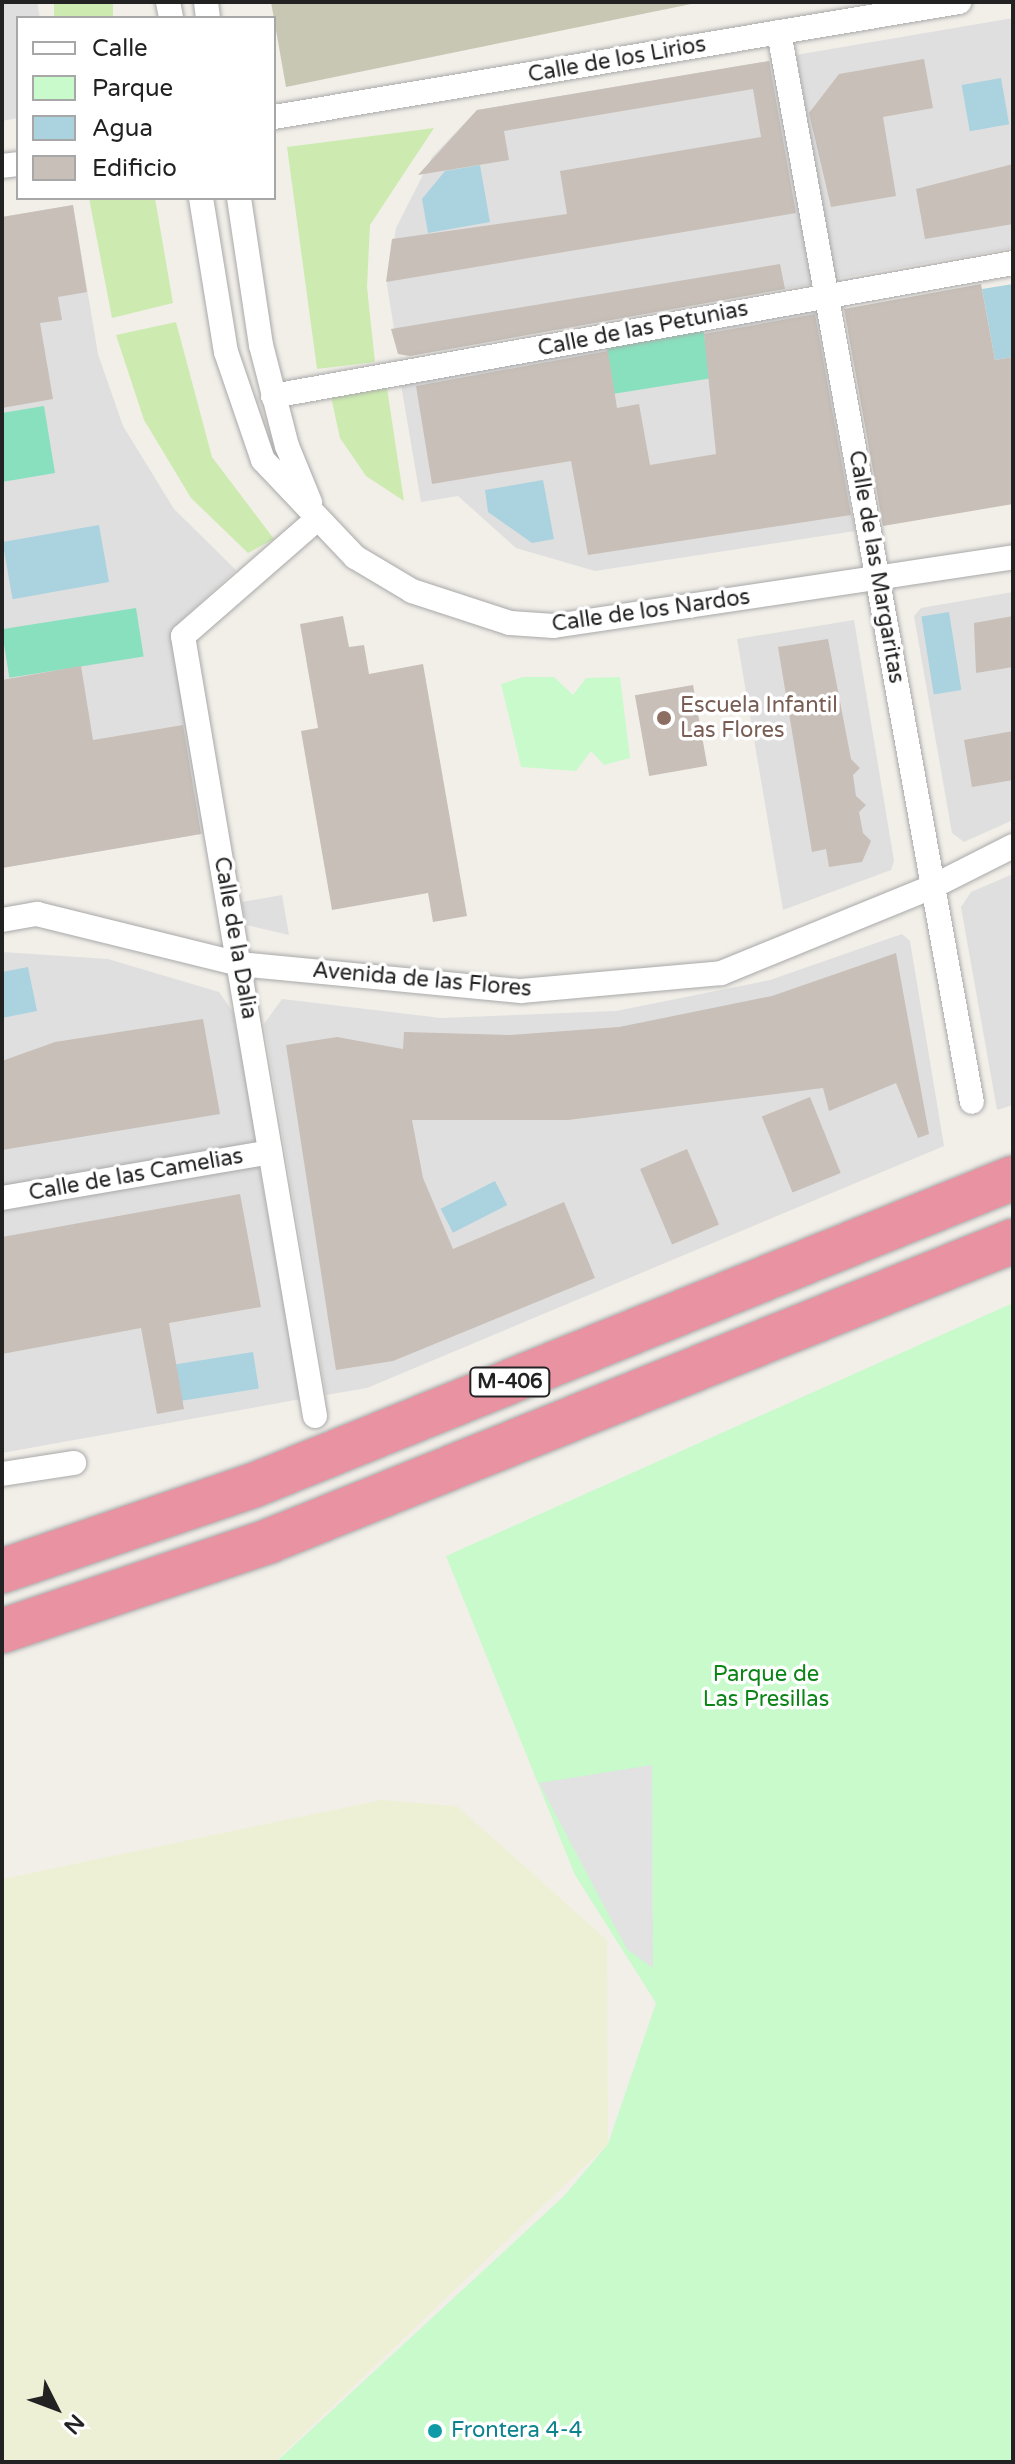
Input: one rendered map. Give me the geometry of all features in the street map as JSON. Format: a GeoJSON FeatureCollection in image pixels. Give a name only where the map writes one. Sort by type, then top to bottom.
{"type":"FeatureCollection","features":[{"type":"Feature","properties":{"kind":"highway","name":"M-406"},"geometry":{"type":"LineString","coordinates":[[2,1571],[252,1486],[1013,1178]]}},
{"type":"Feature","properties":{"kind":"highway","name":"M-406"},"geometry":{"type":"LineString","coordinates":[[2,1631],[269,1541],[1013,1241]]}},
{"type":"Feature","properties":{"kind":"street","name":"Calle de los Lirios"},"geometry":{"type":"LineString","coordinates":[[276,117],[959,2]]}},
{"type":"Feature","properties":{"kind":"street","name":"Calle de las Margaritas"},"geometry":{"type":"LineString","coordinates":[[779,32],[972,1102]]}},
{"type":"Feature","properties":{"kind":"street","name":"Calle de los Nardos"},"geometry":{"type":"LineString","coordinates":[[201,200],[238,402],[263,460],[355,557],[412,591],[510,623],[597,623],[1013,557]]}},
{"type":"Feature","properties":{"kind":"street","name":"Calle de los Nardos"},"geometry":{"type":"LineString","coordinates":[[239,200],[273,396],[317,519]]}},
{"type":"Feature","properties":{"kind":"street","name":"Calle de las Petunias"},"geometry":{"type":"LineString","coordinates":[[273,396],[825,294],[1013,263]]}},
{"type":"Feature","properties":{"kind":"street","name":"Calle de la Dalia"},"geometry":{"type":"LineString","coordinates":[[315,1416],[183,636],[317,519]]}},
{"type":"Feature","properties":{"kind":"street","name":"Avenida de las Flores"},"geometry":{"type":"LineString","coordinates":[[2,920],[37,914],[239,964],[521,991],[721,973],[932,887],[1013,846]]}},
{"type":"Feature","properties":{"kind":"street","name":"Calle de las Camelias"},"geometry":{"type":"LineString","coordinates":[[2,1198],[270,1152]]}},
{"type":"Feature","properties":{"kind":"street"},"geometry":{"type":"LineString","coordinates":[[2,1474],[74,1463]]}},
{"type":"Feature","properties":{"kind":"shaded area"},"geometry":{"type":"Polygon","coordinates":[[[2,2],[37,2],[40,16],[16,16],[16,118],[2,121],[2,2]]]}},
{"type":"Feature","properties":{"kind":"shaded area"},"geometry":{"type":"Polygon","coordinates":[[[271,2],[701,2],[286,87],[276,16],[271,2]]]}},
{"type":"Feature","properties":{"kind":"shaded area"},"geometry":{"type":"Polygon","coordinates":[[[1013,18],[1013,248],[835,279],[796,55],[1013,18]]]}},
{"type":"Feature","properties":{"kind":"shaded area"},"geometry":{"type":"Polygon","coordinates":[[[775,60],[813,284],[398,354],[387,285],[396,228],[432,157],[477,110],[775,60]]]}},
{"type":"Feature","properties":{"kind":"shaded area"},"geometry":{"type":"Polygon","coordinates":[[[73,205],[98,354],[123,426],[174,509],[236,570],[173,628],[207,833],[2,868],[2,217],[73,205]]]}},
{"type":"Feature","properties":{"kind":"shaded area"},"geometry":{"type":"Polygon","coordinates":[[[817,308],[855,531],[595,571],[516,548],[458,496],[421,502],[400,379],[817,308]]]}},
{"type":"Feature","properties":{"kind":"shaded area"},"geometry":{"type":"Polygon","coordinates":[[[1013,592],[1013,820],[964,842],[952,833],[914,616],[921,608],[1013,592]]]}},
{"type":"Feature","properties":{"kind":"shaded area"},"geometry":{"type":"Polygon","coordinates":[[[854,620],[894,861],[891,870],[783,910],[737,639],[854,620]]]}},
{"type":"Feature","properties":{"kind":"shaded area"},"geometry":{"type":"Polygon","coordinates":[[[1013,874],[1013,1105],[997,1110],[961,907],[971,892],[1013,874]]]}},
{"type":"Feature","properties":{"kind":"shaded area"},"geometry":{"type":"Polygon","coordinates":[[[282,895],[289,935],[246,925],[242,902],[282,895]]]}},
{"type":"Feature","properties":{"kind":"shaded area"},"geometry":{"type":"Polygon","coordinates":[[[902,934],[910,941],[944,1146],[367,1388],[326,1395],[264,1024],[282,999],[441,1018],[616,1011],[770,980],[902,934]]]}},
{"type":"Feature","properties":{"kind":"shaded area"},"geometry":{"type":"Polygon","coordinates":[[[2,952],[108,959],[219,992],[233,1012],[258,1143],[2,1187],[2,952]]]}},
{"type":"Feature","properties":{"kind":"shaded area"},"geometry":{"type":"Polygon","coordinates":[[[259,1165],[301,1399],[2,1453],[2,1211],[259,1165]]]}},
{"type":"Feature","properties":{"kind":"shaded area"},"geometry":{"type":"Polygon","coordinates":[[[652,1765],[653,1968],[627,1949],[539,1783],[652,1765]]]}},
{"type":"Feature","properties":{"kind":"shaded area"},"geometry":{"type":"Polygon","coordinates":[[[381,1800],[457,1806],[607,1940],[608,2144],[274,2462],[2,2462],[2,1879],[381,1800]]]}},
{"type":"Feature","properties":{"kind":"green space"},"geometry":{"type":"Polygon","coordinates":[[[54,2],[113,2],[113,16],[54,16],[54,2]]]}},
{"type":"Feature","properties":{"kind":"green space"},"geometry":{"type":"Polygon","coordinates":[[[434,128],[370,225],[367,287],[375,362],[317,369],[287,147],[434,128]]]}},
{"type":"Feature","properties":{"kind":"green space"},"geometry":{"type":"Polygon","coordinates":[[[89,200],[155,200],[173,303],[112,318],[89,200]]]}},
{"type":"Feature","properties":{"kind":"green space"},"geometry":{"type":"Polygon","coordinates":[[[176,322],[212,457],[274,539],[248,553],[191,498],[144,420],[116,335],[176,322]]]}},
{"type":"Feature","properties":{"kind":"green space"},"geometry":{"type":"Polygon","coordinates":[[[703,328],[711,378],[614,394],[606,343],[703,328]]]}},
{"type":"Feature","properties":{"kind":"green space"},"geometry":{"type":"Polygon","coordinates":[[[387,388],[404,501],[366,476],[340,438],[331,397],[387,388]]]}},
{"type":"Feature","properties":{"kind":"green space"},"geometry":{"type":"Polygon","coordinates":[[[44,406],[55,473],[2,482],[2,413],[44,406]]]}},
{"type":"Feature","properties":{"kind":"green space"},"geometry":{"type":"Polygon","coordinates":[[[136,608],[144,656],[9,678],[2,629],[136,608]]]}},
{"type":"Feature","properties":{"kind":"green space"},"geometry":{"type":"Polygon","coordinates":[[[523,677],[554,677],[573,695],[586,678],[620,677],[630,758],[604,765],[591,751],[576,771],[521,767],[501,684],[523,677]]]}},
{"type":"Feature","properties":{"kind":"green space","name":"Parque de Las Presillas"},"geometry":{"type":"Polygon","coordinates":[[[1013,1303],[1013,2462],[276,2462],[563,2197],[608,2144],[656,2003],[575,1875],[446,1556],[1013,1303]]]}},
{"type":"Feature","properties":{"kind":"water"},"geometry":{"type":"Polygon","coordinates":[[[1001,78],[1009,124],[970,131],[962,85],[1001,78]]]}},
{"type":"Feature","properties":{"kind":"water"},"geometry":{"type":"Polygon","coordinates":[[[480,165],[490,222],[428,233],[422,199],[445,171],[480,165]]]}},
{"type":"Feature","properties":{"kind":"water"},"geometry":{"type":"Polygon","coordinates":[[[1013,284],[1013,357],[995,360],[982,289],[1013,284]]]}},
{"type":"Feature","properties":{"kind":"water"},"geometry":{"type":"Polygon","coordinates":[[[543,480],[554,539],[532,543],[488,512],[485,490],[543,480]]]}},
{"type":"Feature","properties":{"kind":"water"},"geometry":{"type":"Polygon","coordinates":[[[99,525],[109,582],[13,599],[2,542],[99,525]]]}},
{"type":"Feature","properties":{"kind":"water"},"geometry":{"type":"Polygon","coordinates":[[[949,612],[961,690],[934,694],[921,616],[949,612]]]}},
{"type":"Feature","properties":{"kind":"water"},"geometry":{"type":"Polygon","coordinates":[[[28,967],[37,1011],[2,1018],[2,972],[28,967]]]}},
{"type":"Feature","properties":{"kind":"water"},"geometry":{"type":"Polygon","coordinates":[[[495,1181],[507,1205],[453,1233],[441,1209],[495,1181]]]}},
{"type":"Feature","properties":{"kind":"water"},"geometry":{"type":"Polygon","coordinates":[[[253,1352],[259,1389],[182,1401],[176,1364],[253,1352]]]}},
{"type":"Feature","properties":{"kind":"building"},"geometry":{"type":"Polygon","coordinates":[[[924,59],[933,108],[883,117],[896,196],[831,207],[809,113],[839,74],[924,59]]]}},
{"type":"Feature","properties":{"kind":"building"},"geometry":{"type":"Polygon","coordinates":[[[769,61],[796,213],[386,282],[392,239],[567,214],[560,171],[761,137],[753,89],[504,131],[509,160],[418,175],[477,110],[769,61]]]}},
{"type":"Feature","properties":{"kind":"building"},"geometry":{"type":"Polygon","coordinates":[[[1013,164],[1013,224],[925,239],[916,189],[1013,164]]]}},
{"type":"Feature","properties":{"kind":"building"},"geometry":{"type":"Polygon","coordinates":[[[73,205],[87,292],[58,297],[62,320],[40,323],[53,399],[2,408],[2,217],[73,205]]]}},
{"type":"Feature","properties":{"kind":"building"},"geometry":{"type":"Polygon","coordinates":[[[780,264],[785,289],[410,356],[398,354],[391,329],[780,264]]]}},
{"type":"Feature","properties":{"kind":"building"},"geometry":{"type":"Polygon","coordinates":[[[981,284],[995,360],[1013,357],[1013,504],[883,526],[844,309],[981,284]]]}},
{"type":"Feature","properties":{"kind":"building"},"geometry":{"type":"Polygon","coordinates":[[[815,314],[851,515],[588,555],[571,461],[432,484],[416,386],[608,351],[617,408],[639,404],[650,465],[716,454],[704,334],[815,314]]]}},
{"type":"Feature","properties":{"kind":"building"},"geometry":{"type":"Polygon","coordinates":[[[343,616],[349,647],[364,645],[369,674],[423,664],[467,916],[433,922],[428,893],[332,910],[301,731],[318,728],[300,624],[343,616]]]}},
{"type":"Feature","properties":{"kind":"building"},"geometry":{"type":"Polygon","coordinates":[[[1013,616],[1013,667],[976,673],[974,623],[1013,616]]]}},
{"type":"Feature","properties":{"kind":"building"},"geometry":{"type":"Polygon","coordinates":[[[828,639],[851,759],[860,768],[853,775],[856,796],[866,805],[859,812],[863,833],[871,841],[862,862],[829,867],[826,849],[812,852],[778,647],[828,639]]]}},
{"type":"Feature","properties":{"kind":"building"},"geometry":{"type":"Polygon","coordinates":[[[81,666],[93,740],[183,725],[201,834],[2,868],[2,680],[81,666]]]}},
{"type":"Feature","properties":{"kind":"building"},"geometry":{"type":"Polygon","coordinates":[[[693,685],[707,766],[649,776],[635,695],[693,685]]]}},
{"type":"Feature","properties":{"kind":"building"},"geometry":{"type":"Polygon","coordinates":[[[1013,731],[1013,780],[972,787],[964,740],[1013,731]]]}},
{"type":"Feature","properties":{"kind":"building"},"geometry":{"type":"Polygon","coordinates":[[[896,953],[929,1134],[918,1138],[896,1083],[829,1111],[823,1088],[568,1120],[412,1120],[423,1178],[453,1249],[564,1202],[595,1278],[393,1361],[336,1370],[286,1045],[337,1037],[403,1049],[404,1032],[510,1035],[619,1027],[772,996],[896,953]]]}},
{"type":"Feature","properties":{"kind":"building"},"geometry":{"type":"Polygon","coordinates":[[[203,1019],[220,1114],[2,1150],[2,1061],[55,1042],[203,1019]]]}},
{"type":"Feature","properties":{"kind":"building"},"geometry":{"type":"Polygon","coordinates":[[[810,1097],[841,1173],[793,1193],[762,1116],[810,1097]]]}},
{"type":"Feature","properties":{"kind":"building"},"geometry":{"type":"Polygon","coordinates":[[[687,1149],[719,1224],[672,1244],[640,1169],[687,1149]]]}},
{"type":"Feature","properties":{"kind":"building"},"geometry":{"type":"Polygon","coordinates":[[[240,1194],[261,1307],[169,1323],[184,1409],[157,1414],[141,1328],[2,1354],[2,1237],[240,1194]]]}},
{"type":"Feature","properties":{"kind":"place","name":"Escuela Infantil Las Flores"},"geometry":{"type":"Point","coordinates":[664,718]}},
{"type":"Feature","properties":{"kind":"place","name":"Frontera 4-4"},"geometry":{"type":"Point","coordinates":[435,2431]}}]}
